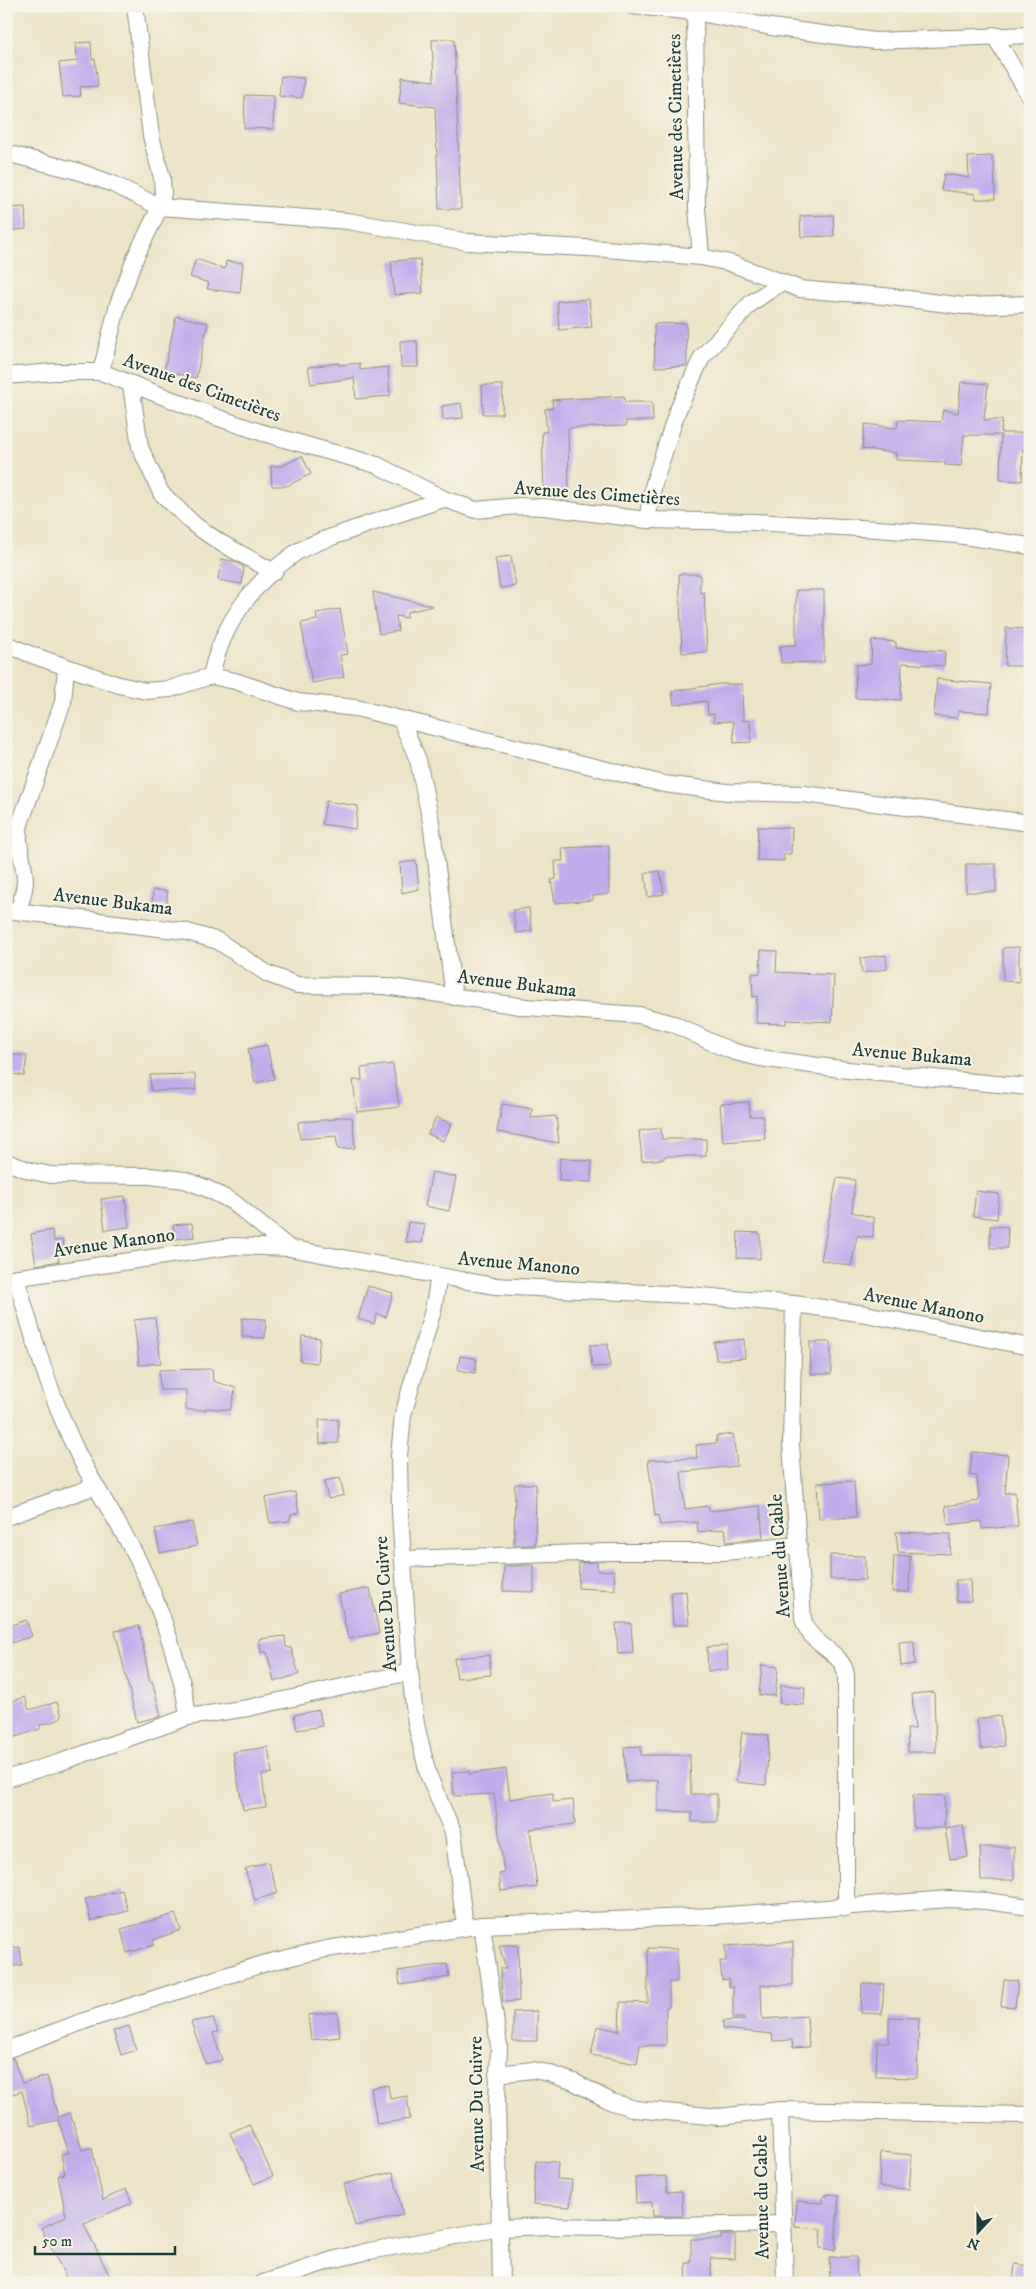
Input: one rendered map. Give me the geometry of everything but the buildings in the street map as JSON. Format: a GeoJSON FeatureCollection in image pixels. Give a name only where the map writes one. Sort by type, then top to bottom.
{"type":"FeatureCollection","features":[{"type":"Feature","properties":{"kind":"street"},"geometry":{"type":"LineString","coordinates":[[100,372],[118,304],[136,256],[160,207],[162,178],[151,136],[135,6]]}},
{"type":"Feature","properties":{"kind":"street"},"geometry":{"type":"LineString","coordinates":[[633,6],[695,9],[771,27],[875,41],[1030,35]]}},
{"type":"Feature","properties":{"kind":"street","name":"Avenue des Cimetières"},"geometry":{"type":"LineString","coordinates":[[695,9],[697,198],[701,257]]}},
{"type":"Feature","properties":{"kind":"street"},"geometry":{"type":"LineString","coordinates":[[994,35],[1030,97]]}},
{"type":"Feature","properties":{"kind":"street"},"geometry":{"type":"LineString","coordinates":[[6,153],[78,171],[113,184],[160,207],[348,221],[468,242],[606,249],[701,257],[730,263],[800,289],[964,306],[1030,304]]}},
{"type":"Feature","properties":{"kind":"street"},"geometry":{"type":"LineString","coordinates":[[648,520],[654,482],[677,412],[702,357],[751,303],[782,282]]}},
{"type":"Feature","properties":{"kind":"street","name":"Avenue des Cimetières"},"geometry":{"type":"LineString","coordinates":[[6,376],[53,372],[100,372],[263,433],[376,465],[444,499],[476,510],[519,506],[544,507],[648,520],[754,522],[957,535],[1030,546]]}},
{"type":"Feature","properties":{"kind":"street"},"geometry":{"type":"LineString","coordinates":[[131,385],[140,448],[161,493],[196,526],[221,543],[274,572]]}},
{"type":"Feature","properties":{"kind":"street"},"geometry":{"type":"LineString","coordinates":[[211,676],[215,657],[226,630],[248,597],[295,553],[319,542],[444,499]]}},
{"type":"Feature","properties":{"kind":"street"},"geometry":{"type":"LineString","coordinates":[[6,644],[118,685],[146,691],[170,689],[211,676],[235,680],[298,702],[356,708],[664,784],[727,792],[804,794],[1030,822]]}},
{"type":"Feature","properties":{"kind":"street"},"geometry":{"type":"LineString","coordinates":[[12,911],[24,889],[25,879],[19,852],[18,836],[20,824],[63,702],[66,667]]}},
{"type":"Feature","properties":{"kind":"street"},"geometry":{"type":"LineString","coordinates":[[401,720],[418,760],[432,822],[454,997]]}},
{"type":"Feature","properties":{"kind":"street","name":"Avenue Bukama"},"geometry":{"type":"LineString","coordinates":[[12,911],[184,931],[218,941],[268,974],[297,985],[385,986],[454,997],[563,1010],[639,1015],[674,1024],[728,1049],[760,1058],[848,1070],[1030,1087]]}},
{"type":"Feature","properties":{"kind":"street"},"geometry":{"type":"LineString","coordinates":[[6,1162],[31,1171],[52,1175],[150,1176],[185,1180],[233,1202],[289,1248]]}},
{"type":"Feature","properties":{"kind":"street","name":"Avenue Manono"},"geometry":{"type":"LineString","coordinates":[[11,1278],[234,1246],[289,1248],[494,1286],[690,1295],[794,1304],[866,1314],[1030,1347]]}},
{"type":"Feature","properties":{"kind":"street","name":"Avenue Du Cuivre"},"geometry":{"type":"LineString","coordinates":[[439,1276],[433,1310],[403,1415],[400,1435],[400,1512],[410,1672],[421,1747],[428,1774],[453,1832],[465,1927]]}},
{"type":"Feature","properties":{"kind":"street"},"geometry":{"type":"LineString","coordinates":[[11,1278],[40,1362],[78,1453],[139,1561],[156,1601],[184,1691],[188,1717]]}},
{"type":"Feature","properties":{"kind":"street","name":"Avenue du Cable"},"geometry":{"type":"LineString","coordinates":[[794,1304],[791,1444],[805,1628],[810,1636],[840,1661],[846,1675],[846,1908]]}},
{"type":"Feature","properties":{"kind":"street"},"geometry":{"type":"LineString","coordinates":[[6,1517],[96,1486]]}},
{"type":"Feature","properties":{"kind":"street"},"geometry":{"type":"LineString","coordinates":[[403,1559],[609,1552],[724,1552],[798,1545]]}},
{"type":"Feature","properties":{"kind":"street"},"geometry":{"type":"LineString","coordinates":[[6,1778],[61,1762],[188,1717],[248,1708],[410,1672]]}},
{"type":"Feature","properties":{"kind":"street"},"geometry":{"type":"LineString","coordinates":[[6,2050],[87,2020],[266,1964],[326,1949],[465,1927],[714,1916],[846,1908],[950,1899],[986,1900],[1030,1908]]}},
{"type":"Feature","properties":{"kind":"street","name":"Avenue Du Cuivre"},"geometry":{"type":"LineString","coordinates":[[482,1925],[499,2046],[497,2074],[501,2228],[500,2283]]}},
{"type":"Feature","properties":{"kind":"street"},"geometry":{"type":"LineString","coordinates":[[497,2074],[533,2070],[574,2082],[612,2102],[636,2109],[719,2117],[780,2110],[1030,2115]]}},
{"type":"Feature","properties":{"kind":"street","name":"Avenue du Cable"},"geometry":{"type":"LineString","coordinates":[[780,2110],[784,2283]]}},
{"type":"Feature","properties":{"kind":"street"},"geometry":{"type":"LineString","coordinates":[[264,2283],[332,2260],[360,2253],[501,2228],[783,2224]]}}]}
